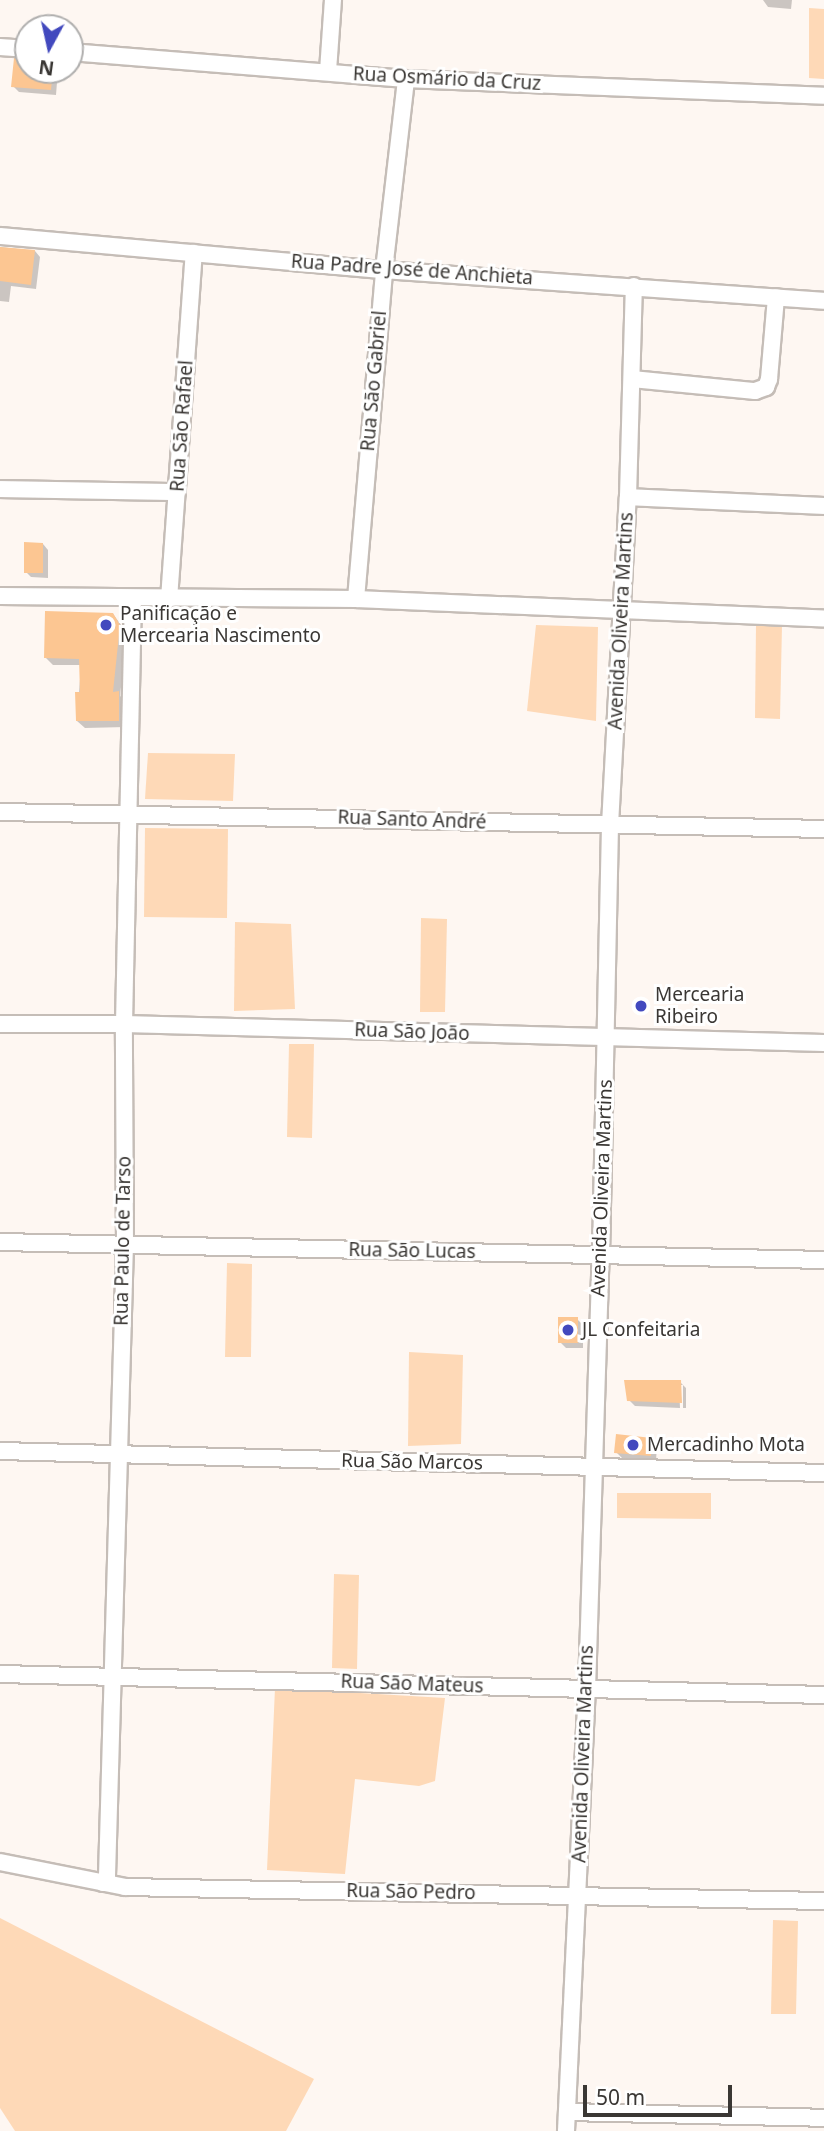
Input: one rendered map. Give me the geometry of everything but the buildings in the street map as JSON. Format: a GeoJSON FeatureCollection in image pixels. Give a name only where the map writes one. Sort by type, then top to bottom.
{"type":"FeatureCollection","features":[{"type":"Feature","properties":{"kind":"street"},"geometry":{"type":"LineString","coordinates":[[328,71],[333,0]]}},
{"type":"Feature","properties":{"kind":"street","name":"Rua Osmário da Cruz"},"geometry":{"type":"LineString","coordinates":[[84,53],[406,79],[824,96]]}},
{"type":"Feature","properties":{"kind":"street","name":"Rua São Gabriel"},"geometry":{"type":"LineString","coordinates":[[356,599],[384,270],[406,79]]}},
{"type":"Feature","properties":{"kind":"street","name":"Rua Padre José de Anchieta"},"geometry":{"type":"LineString","coordinates":[[0,236],[384,270],[824,301]]}},
{"type":"Feature","properties":{"kind":"street","name":"Rua São Rafael"},"geometry":{"type":"LineString","coordinates":[[169,599],[194,253]]}},
{"type":"Feature","properties":{"kind":"street","name":"Avenida Oliveira Martins"},"geometry":{"type":"LineString","coordinates":[[566,2131],[587,1689],[592,1467],[601,1255],[610,825],[628,497],[634,286]]}},
{"type":"Feature","properties":{"kind":"street"},"geometry":{"type":"LineString","coordinates":[[632,379],[755,391],[766,387],[776,297]]}},
{"type":"Feature","properties":{"kind":"street"},"geometry":{"type":"LineString","coordinates":[[0,489],[177,492]]}},
{"type":"Feature","properties":{"kind":"street"},"geometry":{"type":"LineString","coordinates":[[628,497],[824,506]]}},
{"type":"Feature","properties":{"kind":"street"},"geometry":{"type":"LineString","coordinates":[[0,596],[356,599],[824,619]]}},
{"type":"Feature","properties":{"kind":"street","name":"Rua Paulo de Tarso"},"geometry":{"type":"LineString","coordinates":[[103,1883],[107,1875],[125,1245],[124,1024],[133,598]]}},
{"type":"Feature","properties":{"kind":"street","name":"Rua Santo André"},"geometry":{"type":"LineString","coordinates":[[0,812],[824,829]]}},
{"type":"Feature","properties":{"kind":"street","name":"Rua São João"},"geometry":{"type":"LineString","coordinates":[[0,1024],[124,1024],[824,1043]]}},
{"type":"Feature","properties":{"kind":"street","name":"Rua São Lucas"},"geometry":{"type":"LineString","coordinates":[[0,1242],[824,1260]]}},
{"type":"Feature","properties":{"kind":"street","name":"Rua São Marcos"},"geometry":{"type":"LineString","coordinates":[[0,1451],[824,1473]]}},
{"type":"Feature","properties":{"kind":"street","name":"Rua São Mateus"},"geometry":{"type":"LineString","coordinates":[[0,1674],[824,1695]]}},
{"type":"Feature","properties":{"kind":"street","name":"Rua São Pedro"},"geometry":{"type":"LineString","coordinates":[[0,1862],[124,1887],[824,1901]]}},
{"type":"Feature","properties":{"kind":"street"},"geometry":{"type":"LineString","coordinates":[[567,2112],[824,2118]]}},
{"type":"Feature","properties":{"kind":"shaded area"},"geometry":{"type":"Polygon","coordinates":[[[809,8],[824,9],[824,79],[809,78],[809,8]]]}},
{"type":"Feature","properties":{"kind":"shaded area"},"geometry":{"type":"Polygon","coordinates":[[[536,625],[598,627],[596,721],[527,711],[536,625]]]}},
{"type":"Feature","properties":{"kind":"shaded area"},"geometry":{"type":"Polygon","coordinates":[[[756,625],[782,625],[780,719],[755,718],[756,625]]]}},
{"type":"Feature","properties":{"kind":"shaded area"},"geometry":{"type":"Polygon","coordinates":[[[148,753],[235,754],[233,801],[145,799],[148,753]]]}},
{"type":"Feature","properties":{"kind":"shaded area"},"geometry":{"type":"Polygon","coordinates":[[[145,828],[228,829],[227,918],[144,917],[145,828]]]}},
{"type":"Feature","properties":{"kind":"shaded area"},"geometry":{"type":"Polygon","coordinates":[[[421,918],[447,919],[445,1012],[420,1012],[421,918]]]}},
{"type":"Feature","properties":{"kind":"shaded area"},"geometry":{"type":"Polygon","coordinates":[[[235,922],[291,924],[295,1009],[234,1011],[235,922]]]}},
{"type":"Feature","properties":{"kind":"shaded area"},"geometry":{"type":"Polygon","coordinates":[[[289,1044],[314,1044],[312,1138],[287,1137],[289,1044]]]}},
{"type":"Feature","properties":{"kind":"shaded area"},"geometry":{"type":"Polygon","coordinates":[[[227,1263],[252,1264],[251,1357],[225,1357],[227,1263]]]}},
{"type":"Feature","properties":{"kind":"shaded area"},"geometry":{"type":"Polygon","coordinates":[[[409,1352],[463,1355],[461,1444],[408,1446],[409,1352]]]}},
{"type":"Feature","properties":{"kind":"shaded area"},"geometry":{"type":"Polygon","coordinates":[[[617,1493],[711,1493],[711,1519],[617,1518],[617,1493]]]}},
{"type":"Feature","properties":{"kind":"shaded area"},"geometry":{"type":"Polygon","coordinates":[[[334,1574],[359,1575],[357,1669],[332,1668],[334,1574]]]}},
{"type":"Feature","properties":{"kind":"shaded area"},"geometry":{"type":"Polygon","coordinates":[[[275,1688],[445,1698],[435,1781],[419,1786],[355,1779],[345,1874],[267,1870],[275,1688]]]}},
{"type":"Feature","properties":{"kind":"shaded area"},"geometry":{"type":"Polygon","coordinates":[[[0,1918],[314,2079],[286,2131],[15,2131],[0,2108],[0,1918]]]}},
{"type":"Feature","properties":{"kind":"shaded area"},"geometry":{"type":"Polygon","coordinates":[[[773,1920],[798,1921],[796,2014],[771,2014],[773,1920]]]}},
{"type":"Feature","properties":{"kind":"place","name":"Panificação e Mercearia Nascimento"},"geometry":{"type":"Point","coordinates":[106,625]}},
{"type":"Feature","properties":{"kind":"place","name":"Mercearia Ribeiro"},"geometry":{"type":"Point","coordinates":[641,1006]}},
{"type":"Feature","properties":{"kind":"place","name":"JL Confeitaria"},"geometry":{"type":"Point","coordinates":[568,1330]}},
{"type":"Feature","properties":{"kind":"place","name":"Mercadinho Mota"},"geometry":{"type":"Point","coordinates":[633,1445]}}]}
